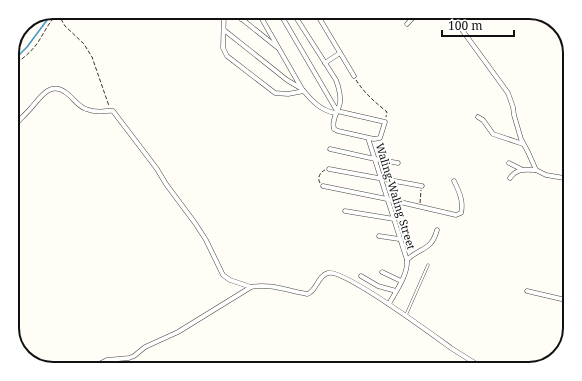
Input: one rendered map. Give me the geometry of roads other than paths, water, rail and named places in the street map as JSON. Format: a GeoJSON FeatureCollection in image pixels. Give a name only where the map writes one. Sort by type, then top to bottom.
{"type":"FeatureCollection","features":[{"type":"Feature","properties":{"kind":"street"},"geometry":{"type":"LineString","coordinates":[[224,19],[223,48],[225,53],[270,90],[281,94],[303,90]]}},
{"type":"Feature","properties":{"kind":"street"},"geometry":{"type":"LineString","coordinates":[[241,19],[281,51]]}},
{"type":"Feature","properties":{"kind":"street"},"geometry":{"type":"LineString","coordinates":[[262,19],[303,90]]}},
{"type":"Feature","properties":{"kind":"street"},"geometry":{"type":"LineString","coordinates":[[284,19],[336,112]]}},
{"type":"Feature","properties":{"kind":"street"},"geometry":{"type":"LineString","coordinates":[[224,30],[287,80],[303,90],[321,108],[336,112],[385,122],[380,138],[368,138],[334,129],[333,125],[336,112],[340,98],[339,87],[297,19]]}},
{"type":"Feature","properties":{"kind":"street"},"geometry":{"type":"LineString","coordinates":[[320,19],[354,76]]}},
{"type":"Feature","properties":{"kind":"street"},"geometry":{"type":"LineString","coordinates":[[407,24],[412,19]]}},
{"type":"Feature","properties":{"kind":"street"},"geometry":{"type":"LineString","coordinates":[[454,19],[508,93],[524,145],[536,170]]}},
{"type":"Feature","properties":{"kind":"street"},"geometry":{"type":"LineString","coordinates":[[325,63],[340,53]]}},
{"type":"Feature","properties":{"kind":"street"},"geometry":{"type":"LineString","coordinates":[[19,120],[44,92],[54,88],[66,92],[77,104],[87,110],[100,113],[111,111],[117,115],[195,223],[210,247],[223,275],[230,280],[251,287]]}},
{"type":"Feature","properties":{"kind":"street"},"geometry":{"type":"LineString","coordinates":[[478,117],[483,120],[494,134],[524,145]]}},
{"type":"Feature","properties":{"kind":"street","name":"Waling-Waling Street"},"geometry":{"type":"LineString","coordinates":[[368,138],[407,260],[406,269],[389,304]]}},
{"type":"Feature","properties":{"kind":"street"},"geometry":{"type":"LineString","coordinates":[[330,148],[375,160],[398,163]]}},
{"type":"Feature","properties":{"kind":"street"},"geometry":{"type":"LineString","coordinates":[[509,163],[521,170]]}},
{"type":"Feature","properties":{"kind":"street"},"geometry":{"type":"LineString","coordinates":[[329,169],[422,186]]}},
{"type":"Feature","properties":{"kind":"street"},"geometry":{"type":"LineString","coordinates":[[510,178],[515,171],[521,170],[536,170],[546,175],[563,178]]}},
{"type":"Feature","properties":{"kind":"street"},"geometry":{"type":"LineString","coordinates":[[323,186],[456,215],[462,210],[458,190],[454,181]]}},
{"type":"Feature","properties":{"kind":"street"},"geometry":{"type":"LineString","coordinates":[[345,211],[394,219]]}},
{"type":"Feature","properties":{"kind":"street"},"geometry":{"type":"LineString","coordinates":[[407,260],[414,253],[430,246],[437,230]]}},
{"type":"Feature","properties":{"kind":"street"},"geometry":{"type":"LineString","coordinates":[[379,236],[400,239]]}},
{"type":"Feature","properties":{"kind":"street"},"geometry":{"type":"LineString","coordinates":[[382,272],[401,281]]}},
{"type":"Feature","properties":{"kind":"street"},"geometry":{"type":"LineString","coordinates":[[103,362],[107,360],[129,358],[134,356],[145,347],[178,332],[251,287],[259,285],[307,294],[312,292],[322,276],[327,273],[343,277],[406,314],[451,348],[474,362]]}},
{"type":"Feature","properties":{"kind":"street"},"geometry":{"type":"LineString","coordinates":[[361,276],[378,286],[396,291]]}},
{"type":"Feature","properties":{"kind":"street"},"geometry":{"type":"LineString","coordinates":[[528,291],[563,299]]}},
{"type":"Feature","properties":{"kind":"lane"},"geometry":{"type":"LineString","coordinates":[[406,314],[428,265]]}},
{"type":"Feature","properties":{"kind":"waterway"},"geometry":{"type":"LineString","coordinates":[[19,55],[27,47],[47,20]]}}]}
